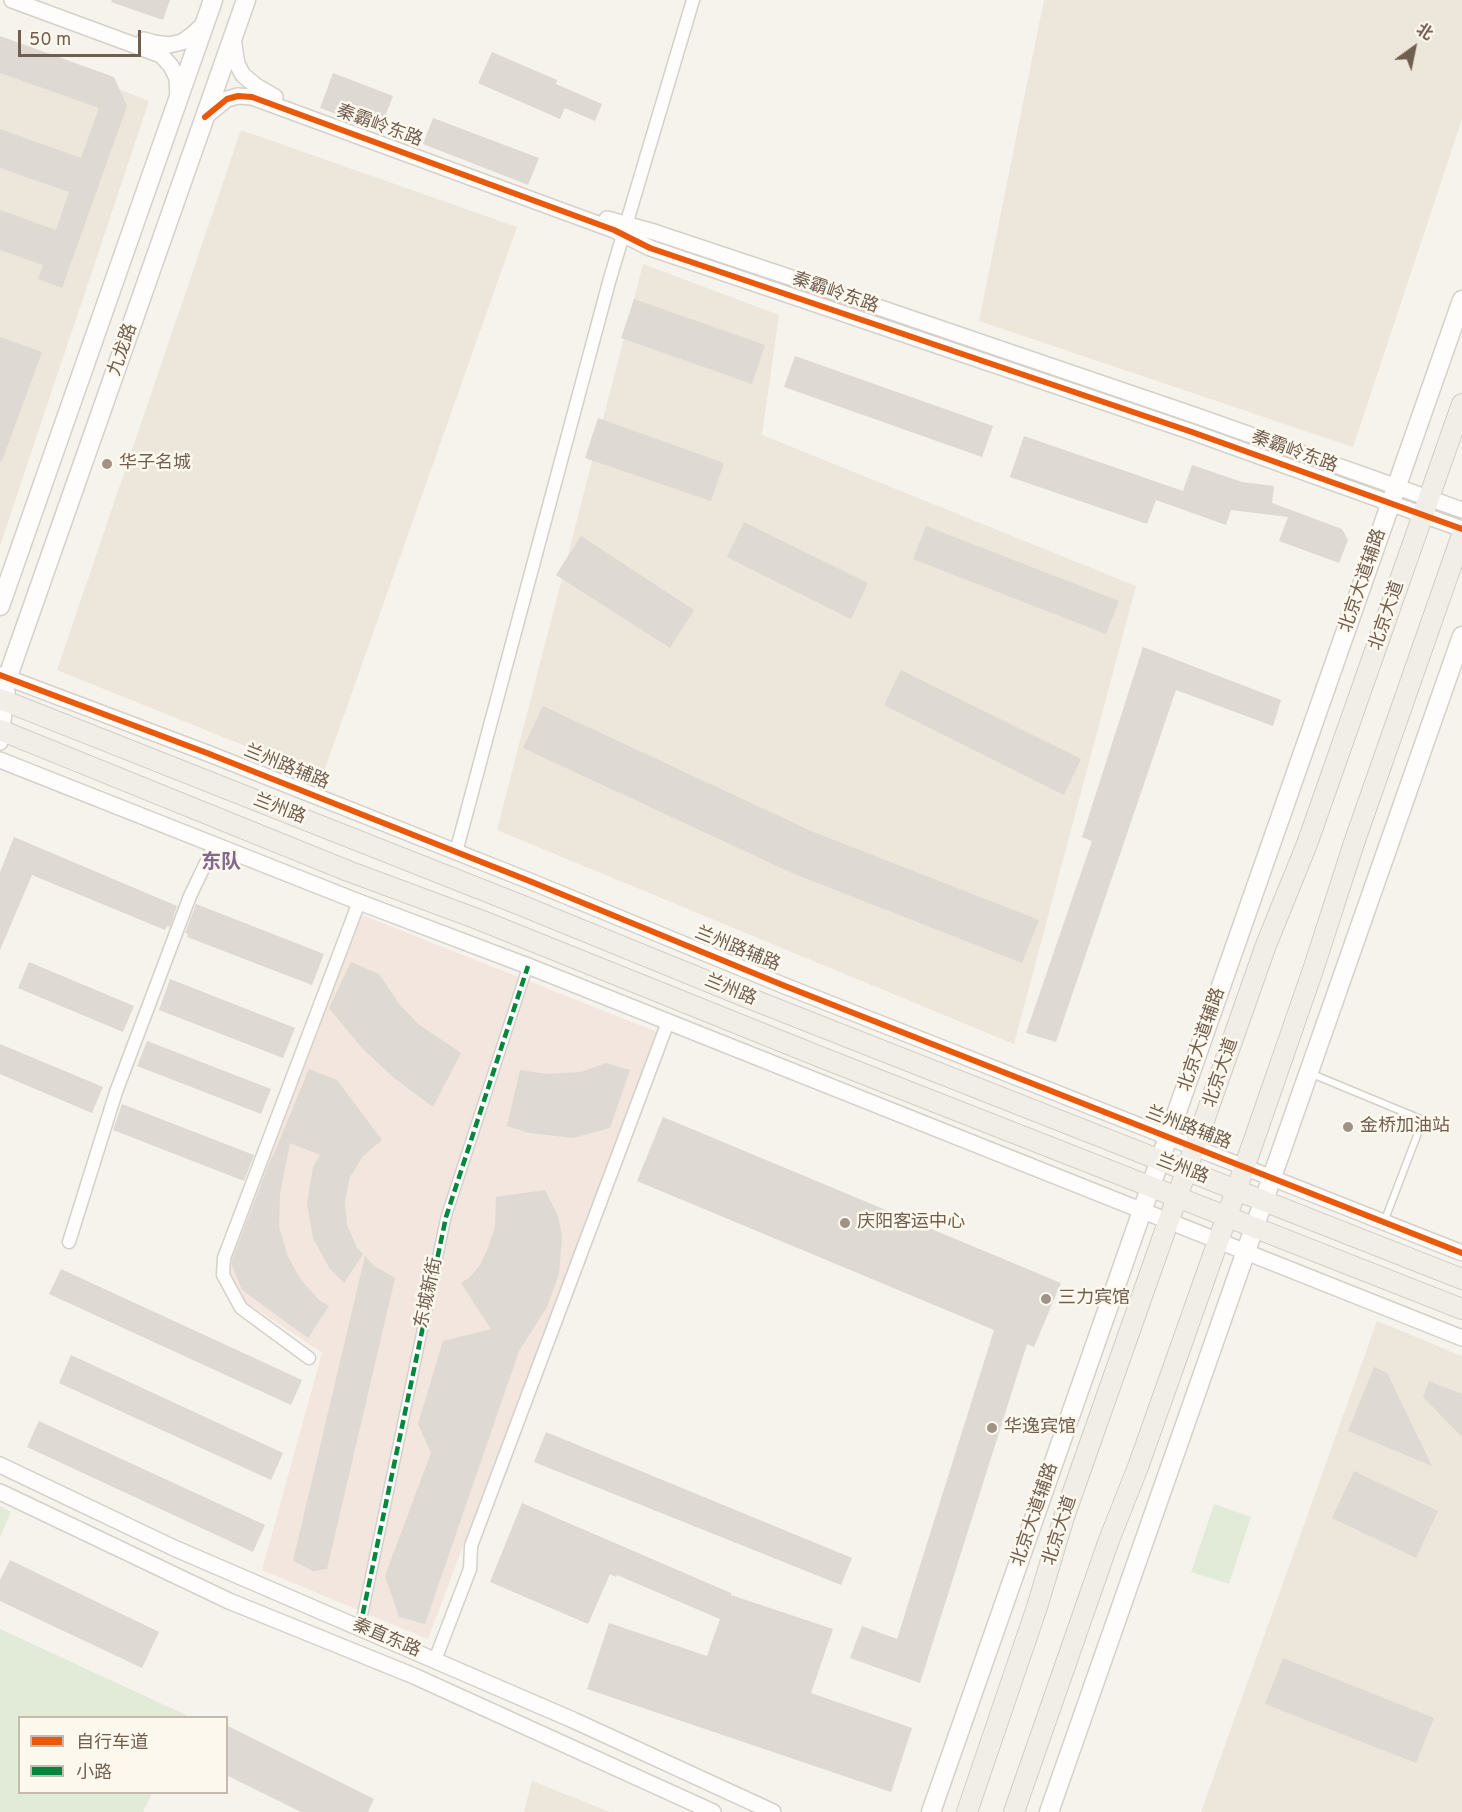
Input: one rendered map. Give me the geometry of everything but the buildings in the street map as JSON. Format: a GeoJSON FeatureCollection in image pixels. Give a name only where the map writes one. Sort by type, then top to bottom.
{"type":"FeatureCollection","features":[{"type":"Feature","properties":{"kind":"main road","name":"九龙路"},"geometry":{"type":"LineString","coordinates":[[0,606],[213,0]]}},
{"type":"Feature","properties":{"kind":"main road","name":"九龙路"},"geometry":{"type":"LineString","coordinates":[[2,700],[4,677],[246,0]]}},
{"type":"Feature","properties":{"kind":"main road","name":"北京大道辅路"},"geometry":{"type":"LineString","coordinates":[[931,1812],[1462,300]]}},
{"type":"Feature","properties":{"kind":"main road","name":"北京大道"},"geometry":{"type":"LineString","coordinates":[[967,1812],[1038,1607],[1064,1517],[1266,945],[1307,844],[1462,404]]}},
{"type":"Feature","properties":{"kind":"main road"},"geometry":{"type":"LineString","coordinates":[[1014,1812],[1236,1190],[1462,535]]}},
{"type":"Feature","properties":{"kind":"main road"},"geometry":{"type":"LineString","coordinates":[[1049,1812],[1462,636]]}},
{"type":"Feature","properties":{"kind":"main road","name":"兰州路"},"geometry":{"type":"LineString","coordinates":[[2,700],[476,887],[751,1000],[1462,1279]]}},
{"type":"Feature","properties":{"kind":"main road","name":"兰州路"},"geometry":{"type":"LineString","coordinates":[[1,735],[348,871],[480,920],[1462,1309]]}},
{"type":"Feature","properties":{"kind":"street"},"geometry":{"type":"LineString","coordinates":[[12,0],[161,55],[171,66],[177,78],[178,101]]}},
{"type":"Feature","properties":{"kind":"street"},"geometry":{"type":"LineString","coordinates":[[32,0],[153,43],[169,45],[182,42],[205,23]]}},
{"type":"Feature","properties":{"kind":"street"},"geometry":{"type":"LineString","coordinates":[[456,852],[624,229],[693,0]]}},
{"type":"Feature","properties":{"kind":"street","name":"秦霸岭东路"},"geometry":{"type":"LineString","coordinates":[[233,36],[237,64],[243,75],[255,86],[271,95],[624,229]]}},
{"type":"Feature","properties":{"kind":"street","name":"秦霸岭东路"},"geometry":{"type":"LineString","coordinates":[[205,117],[227,99],[238,96],[252,97],[624,229],[654,232],[825,289],[1426,507],[1462,529]]}},
{"type":"Feature","properties":{"kind":"street","name":"秦霸岭东路"},"geometry":{"type":"LineString","coordinates":[[1426,507],[1462,510]]}},
{"type":"Feature","properties":{"kind":"street","name":"兰州路辅路"},"geometry":{"type":"LineString","coordinates":[[4,677],[207,753],[785,987],[1462,1253]]}},
{"type":"Feature","properties":{"kind":"street"},"geometry":{"type":"LineString","coordinates":[[1,735],[2,700]]}},
{"type":"Feature","properties":{"kind":"street"},"geometry":{"type":"LineString","coordinates":[[0,760],[359,902],[528,966],[1462,1338]]}},
{"type":"Feature","properties":{"kind":"street"},"geometry":{"type":"LineString","coordinates":[[69,1242],[116,1092],[190,896],[215,844]]}},
{"type":"Feature","properties":{"kind":"street"},"geometry":{"type":"LineString","coordinates":[[309,1358],[241,1308],[223,1275],[224,1258],[359,902]]}},
{"type":"Feature","properties":{"kind":"street","name":"东城新街"},"geometry":{"type":"LineString","coordinates":[[360,1627],[446,1217],[528,966]]}},
{"type":"Feature","properties":{"kind":"street"},"geometry":{"type":"LineString","coordinates":[[435,1660],[470,1569],[471,1546],[668,1022]]}},
{"type":"Feature","properties":{"kind":"street","name":"秦直东路"},"geometry":{"type":"LineString","coordinates":[[0,1465],[174,1548],[435,1660],[773,1812]]}},
{"type":"Feature","properties":{"kind":"street","name":"秦直东路"},"geometry":{"type":"LineString","coordinates":[[0,1492],[229,1601],[414,1677],[713,1812]]}},
{"type":"Feature","properties":{"kind":"lane"},"geometry":{"type":"LineString","coordinates":[[1309,1073],[1423,1120],[1384,1222]]}},
{"type":"Feature","properties":{"kind":"shaded area"},"geometry":{"type":"Polygon","coordinates":[[[1044,0],[1462,0],[1462,119],[1353,447],[979,321],[1044,0]]]}},
{"type":"Feature","properties":{"kind":"shaded area"},"geometry":{"type":"Polygon","coordinates":[[[0,43],[149,101],[0,546],[0,43]]]}},
{"type":"Feature","properties":{"kind":"shaded area"},"geometry":{"type":"Polygon","coordinates":[[[241,130],[517,227],[322,777],[57,670],[241,130]]]}},
{"type":"Feature","properties":{"kind":"shaded area"},"geometry":{"type":"Polygon","coordinates":[[[643,264],[779,315],[762,435],[1136,586],[1014,1044],[497,830],[643,264]]]}},
{"type":"Feature","properties":{"kind":"shaded area"},"geometry":{"type":"Polygon","coordinates":[[[362,915],[657,1032],[428,1639],[262,1570],[322,1353],[241,1299],[225,1259],[362,915]]]}},
{"type":"Feature","properties":{"kind":"shaded area"},"geometry":{"type":"Polygon","coordinates":[[[1377,1321],[1462,1356],[1462,1812],[1201,1812],[1377,1321]]]}},
{"type":"Feature","properties":{"kind":"shaded area"},"geometry":{"type":"Polygon","coordinates":[[[532,1781],[610,1812],[524,1812],[532,1781]]]}},
{"type":"Feature","properties":{"kind":"green space"},"geometry":{"type":"Polygon","coordinates":[[[1214,1504],[1251,1517],[1229,1584],[1191,1572],[1214,1504]]]}},
{"type":"Feature","properties":{"kind":"green space"},"geometry":{"type":"Polygon","coordinates":[[[0,1506],[11,1512],[0,1537],[0,1506]]]}},
{"type":"Feature","properties":{"kind":"green space"},"geometry":{"type":"Polygon","coordinates":[[[0,1629],[186,1715],[18,1716],[18,1794],[152,1794],[143,1812],[0,1812],[0,1629]]]}},
{"type":"Feature","properties":{"kind":"marked path"},"geometry":{"type":"LineString","coordinates":[[360,1627],[446,1217],[528,966]]}},
{"type":"Feature","properties":{"kind":"cycle path"},"geometry":{"type":"LineString","coordinates":[[205,117],[227,99],[238,96],[252,97],[614,230],[650,248],[1192,432],[1462,529]]}},
{"type":"Feature","properties":{"kind":"cycle path"},"geometry":{"type":"LineString","coordinates":[[0,675],[207,753],[532,882],[785,986],[1462,1253]]}},
{"type":"Feature","properties":{"kind":"place","name":"华子名城"},"geometry":{"type":"Point","coordinates":[107,464]}},
{"type":"Feature","properties":{"kind":"place","name":"金桥加油站"},"geometry":{"type":"Point","coordinates":[1348,1127]}},
{"type":"Feature","properties":{"kind":"place","name":"庆阳客运中心"},"geometry":{"type":"Point","coordinates":[845,1223]}},
{"type":"Feature","properties":{"kind":"place","name":"三力宾馆"},"geometry":{"type":"Point","coordinates":[1046,1299]}},
{"type":"Feature","properties":{"kind":"place","name":"华逸宾馆"},"geometry":{"type":"Point","coordinates":[992,1428]}},
{"type":"Feature","properties":{"kind":"district","name":"东队"},"geometry":{"type":"Point","coordinates":[221,864]}}]}
